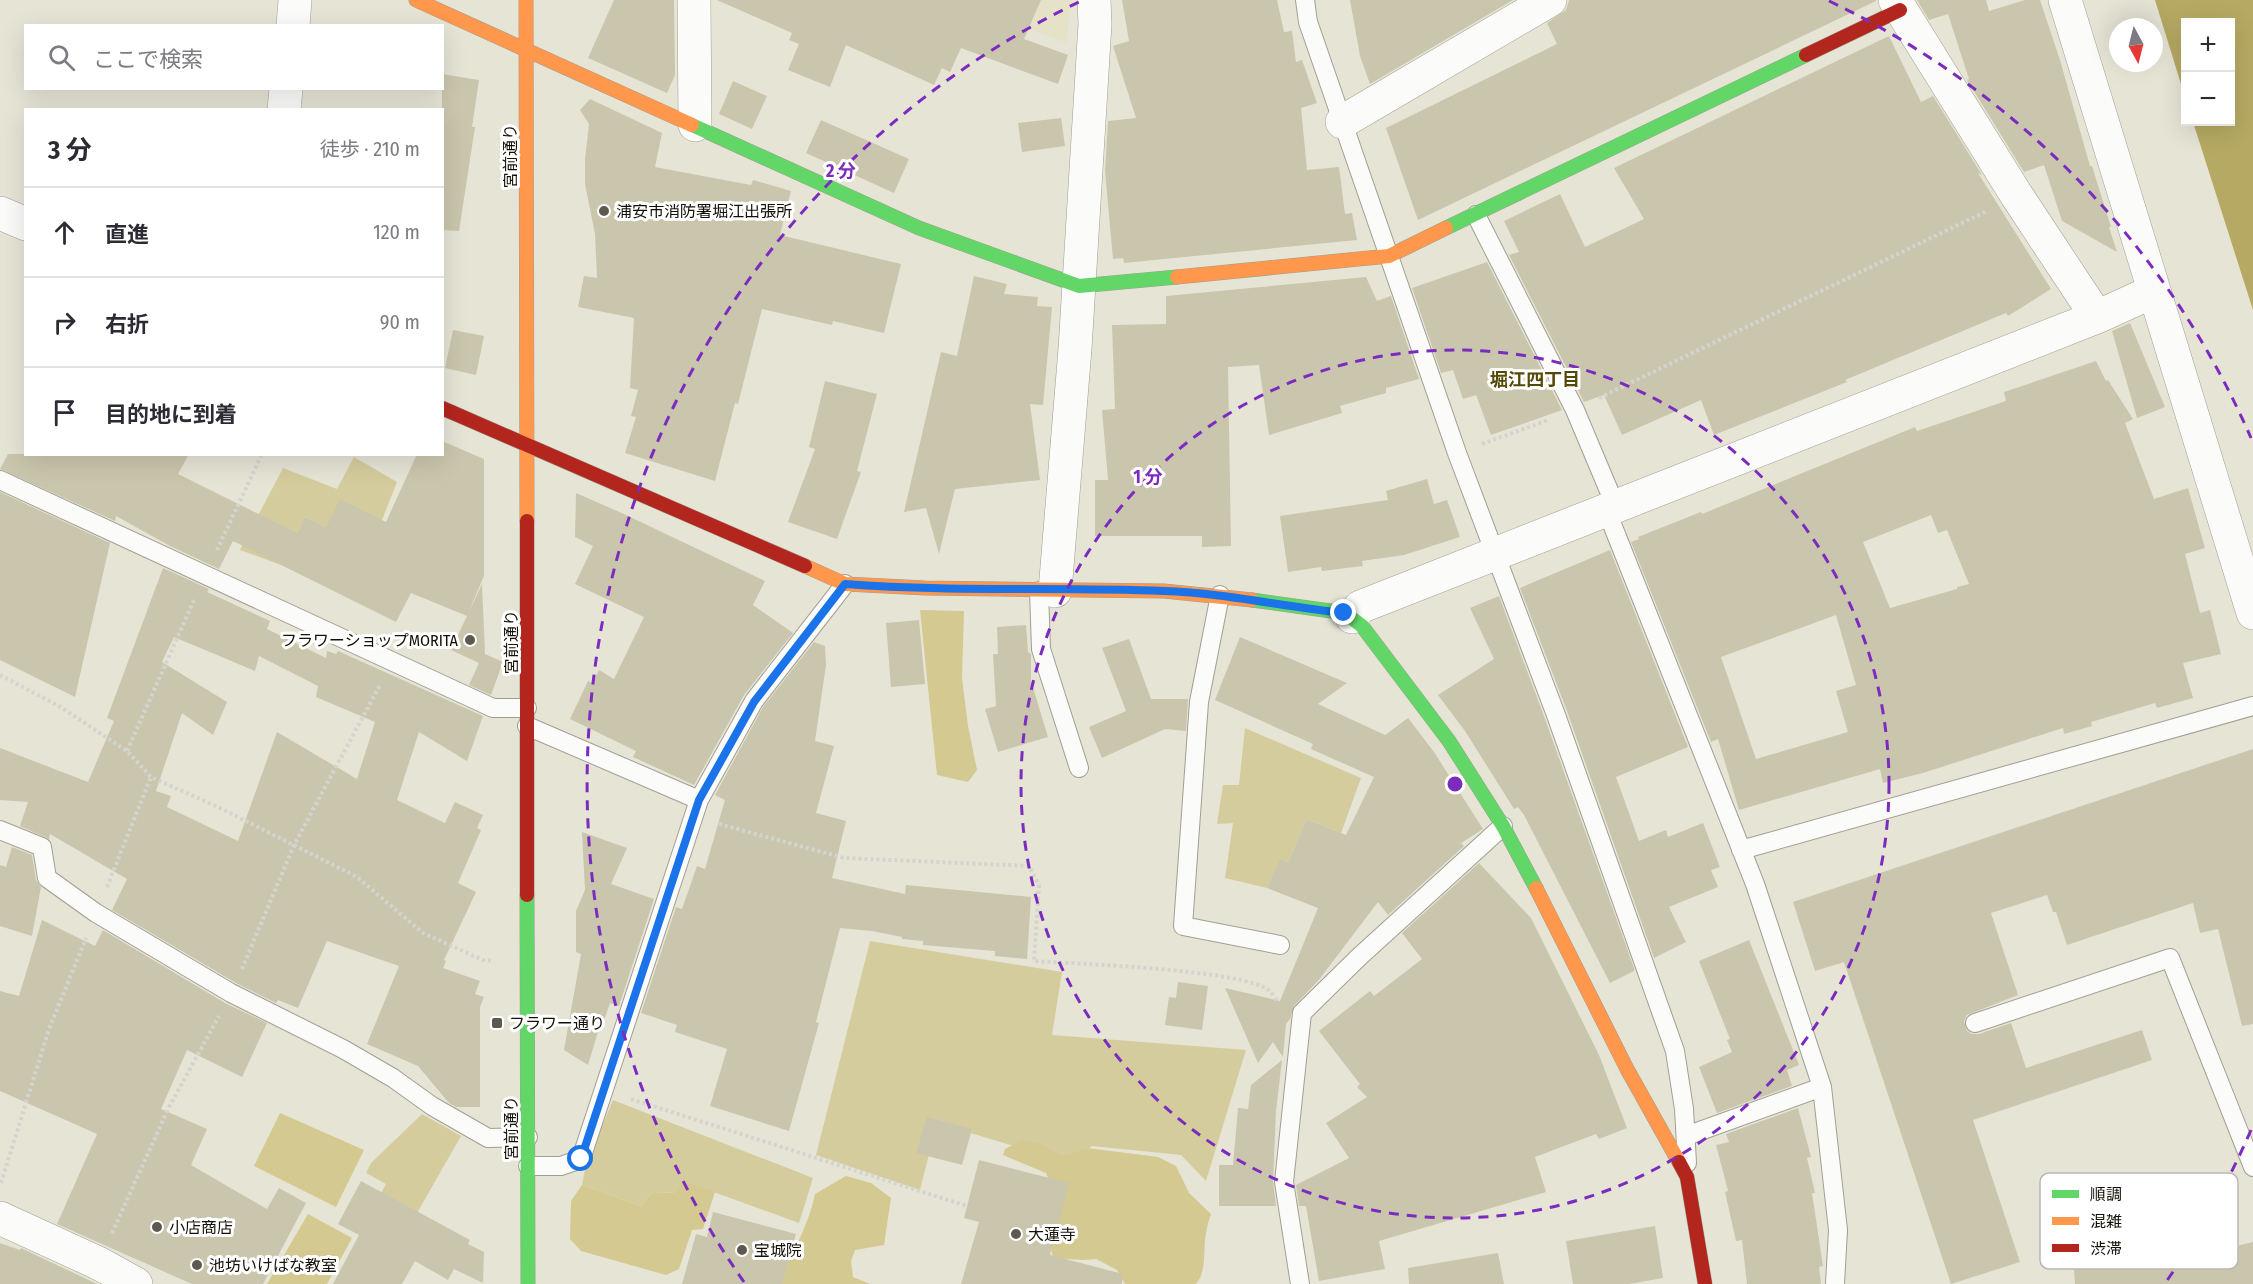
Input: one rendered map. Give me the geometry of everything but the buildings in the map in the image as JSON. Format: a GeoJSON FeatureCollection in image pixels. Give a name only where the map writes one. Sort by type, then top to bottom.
{"type":"FeatureCollection","features":[{"type":"Feature","properties":{"kind":"street"},"geometry":{"type":"LineString","coordinates":[[292,24],[295,0]]}},
{"type":"Feature","properties":{"kind":"street"},"geometry":{"type":"LineString","coordinates":[[416,0],[919,228],[1079,286],[1389,256],[1898,5],[2017,196],[2097,316]]}},
{"type":"Feature","properties":{"kind":"street","name":"宮前通り"},"geometry":{"type":"LineString","coordinates":[[526,0],[528,1284]]}},
{"type":"Feature","properties":{"kind":"street"},"geometry":{"type":"LineString","coordinates":[[694,0],[695,126]]}},
{"type":"Feature","properties":{"kind":"street"},"geometry":{"type":"LineString","coordinates":[[1047,591],[1079,286],[1095,24],[1094,0]]}},
{"type":"Feature","properties":{"kind":"street"},"geometry":{"type":"LineString","coordinates":[[1342,122],[1550,0]]}},
{"type":"Feature","properties":{"kind":"street"},"geometry":{"type":"LineString","coordinates":[[2065,0],[2253,613]]}},
{"type":"Feature","properties":{"kind":"street"},"geometry":{"type":"LineString","coordinates":[[284,108],[286,90]]}},
{"type":"Feature","properties":{"kind":"street"},"geometry":{"type":"LineString","coordinates":[[0,213],[24,223]]}},
{"type":"Feature","properties":{"kind":"street"},"geometry":{"type":"LineString","coordinates":[[1352,616],[1359,607],[2097,316],[2154,291]]}},
{"type":"Feature","properties":{"kind":"street"},"geometry":{"type":"LineString","coordinates":[[444,409],[845,584],[915,589],[1164,591],[1220,595],[1352,616],[1449,741],[1503,826],[1545,905],[1627,1069],[1687,1178],[1705,1284]]}},
{"type":"Feature","properties":{"kind":"street"},"geometry":{"type":"LineString","coordinates":[[0,1218],[98,1263],[136,1284]]}},
{"type":"Feature","properties":{"kind":"lane"},"geometry":{"type":"LineString","coordinates":[[1305,0],[1308,22],[1457,453],[1556,715],[1675,1051],[1684,1109],[1687,1178]]}},
{"type":"Feature","properties":{"kind":"lane"},"geometry":{"type":"LineString","coordinates":[[1476,215],[1575,410],[1755,884],[1822,1087],[1838,1230],[1835,1284]]}},
{"type":"Feature","properties":{"kind":"lane"},"geometry":{"type":"LineString","coordinates":[[0,480],[493,708],[527,717],[699,800]]}},
{"type":"Feature","properties":{"kind":"lane"},"geometry":{"type":"LineString","coordinates":[[528,1166],[561,1166],[581,1159],[699,800],[754,702],[845,584]]}},
{"type":"Feature","properties":{"kind":"lane"},"geometry":{"type":"LineString","coordinates":[[1047,591],[1041,649],[1078,768]]}},
{"type":"Feature","properties":{"kind":"lane"},"geometry":{"type":"LineString","coordinates":[[1220,595],[1198,702],[1184,926],[1280,945]]}},
{"type":"Feature","properties":{"kind":"lane"},"geometry":{"type":"LineString","coordinates":[[1741,850],[2253,706]]}},
{"type":"Feature","properties":{"kind":"lane"},"geometry":{"type":"LineString","coordinates":[[1300,1284],[1284,1182],[1302,1013],[1503,826]]}},
{"type":"Feature","properties":{"kind":"lane"},"geometry":{"type":"LineString","coordinates":[[0,831],[42,846],[47,878],[96,913],[231,993],[343,1048],[393,1077],[432,1106],[488,1138],[528,1137]]}},
{"type":"Feature","properties":{"kind":"lane"},"geometry":{"type":"LineString","coordinates":[[1975,1023],[2170,957],[2253,1167]]}},
{"type":"Feature","properties":{"kind":"lane"},"geometry":{"type":"LineString","coordinates":[[1686,1136],[1822,1087]]}},
{"type":"Feature","properties":{"kind":"path"},"geometry":{"type":"LineString","coordinates":[[1457,453],[1575,410],[2017,196]]}},
{"type":"Feature","properties":{"kind":"path"},"geometry":{"type":"LineString","coordinates":[[98,1263],[169,1107],[231,993],[294,845],[392,661]]}},
{"type":"Feature","properties":{"kind":"path"},"geometry":{"type":"LineString","coordinates":[[0,675],[59,706],[127,751],[152,777],[218,807],[357,877],[423,933],[483,960],[527,962]]}},
{"type":"Feature","properties":{"kind":"path"},"geometry":{"type":"LineString","coordinates":[[0,1187],[49,1029],[152,777]]}},
{"type":"Feature","properties":{"kind":"path"},"geometry":{"type":"LineString","coordinates":[[694,818],[844,858],[1029,866],[1040,885],[1034,961],[1209,974],[1253,983],[1271,992],[1289,1022],[1300,1025]]}},
{"type":"Feature","properties":{"kind":"path"},"geometry":{"type":"LineString","coordinates":[[603,1090],[967,1206]]}},
{"type":"Feature","properties":{"kind":"shaded area"},"geometry":{"type":"Polygon","coordinates":[[[952,0],[1070,0],[1067,43],[952,0]]]}},
{"type":"Feature","properties":{"kind":"shaded area"},"geometry":{"type":"Polygon","coordinates":[[[2155,0],[2253,0],[2253,310],[2194,126],[2235,126],[2235,18],[2181,18],[2181,84],[2163,26],[2163,18],[2161,18],[2155,0]]]}},
{"type":"Feature","properties":{"kind":"shaded area"},"geometry":{"type":"Polygon","coordinates":[[[354,457],[397,482],[382,520],[326,527],[305,517],[281,565],[240,550],[283,468],[337,489],[354,457]]]}},
{"type":"Feature","properties":{"kind":"shaded area"},"geometry":{"type":"Polygon","coordinates":[[[920,610],[964,611],[962,678],[968,726],[977,770],[968,782],[937,775],[920,610]]]}},
{"type":"Feature","properties":{"kind":"shaded area"},"geometry":{"type":"Polygon","coordinates":[[[1245,728],[1361,778],[1341,833],[1306,819],[1288,863],[1280,860],[1267,888],[1225,878],[1233,823],[1217,824],[1223,785],[1239,785],[1245,728]]]}},
{"type":"Feature","properties":{"kind":"shaded area"},"geometry":{"type":"Polygon","coordinates":[[[870,941],[1062,972],[1052,1035],[1246,1050],[1206,1181],[1181,1155],[1092,1146],[1071,1163],[937,1123],[920,1190],[816,1155],[870,941]]]}},
{"type":"Feature","properties":{"kind":"shaded area"},"geometry":{"type":"Polygon","coordinates":[[[613,1100],[813,1178],[799,1223],[683,1181],[676,1193],[653,1192],[641,1206],[582,1185],[586,1164],[613,1100]]]}},
{"type":"Feature","properties":{"kind":"shaded area"},"geometry":{"type":"Polygon","coordinates":[[[280,1113],[364,1150],[336,1207],[254,1166],[280,1113]]]}},
{"type":"Feature","properties":{"kind":"shaded area"},"geometry":{"type":"Polygon","coordinates":[[[422,1114],[461,1136],[417,1213],[381,1193],[386,1184],[366,1173],[371,1163],[422,1114]]]}},
{"type":"Feature","properties":{"kind":"shaded area"},"geometry":{"type":"Polygon","coordinates":[[[1022,1140],[1039,1143],[1063,1156],[1087,1148],[1158,1157],[1176,1166],[1189,1193],[1211,1214],[1207,1225],[1202,1273],[1196,1284],[1125,1284],[1117,1270],[1096,1259],[1053,1258],[1051,1247],[1053,1190],[1046,1173],[1003,1155],[1005,1149],[1022,1140]]]}},
{"type":"Feature","properties":{"kind":"shaded area"},"geometry":{"type":"Polygon","coordinates":[[[846,1176],[871,1183],[891,1198],[884,1245],[855,1250],[851,1261],[853,1277],[870,1284],[776,1284],[804,1229],[815,1194],[846,1176]]]}},
{"type":"Feature","properties":{"kind":"shaded area"},"geometry":{"type":"Polygon","coordinates":[[[683,1181],[715,1192],[703,1229],[692,1230],[679,1269],[666,1275],[581,1251],[570,1239],[571,1201],[582,1185],[641,1206],[653,1192],[675,1193],[683,1181]]]}},
{"type":"Feature","properties":{"kind":"shaded area"},"geometry":{"type":"Polygon","coordinates":[[[308,1214],[352,1238],[327,1284],[267,1284],[308,1214]]]}},
{"type":"Feature","properties":{"kind":"traffic: fast"},"geometry":{"type":"LineString","coordinates":[[1446,228],[1806,55]]}},
{"type":"Feature","properties":{"kind":"traffic: fast"},"geometry":{"type":"LineString","coordinates":[[692,125],[919,228],[1079,286],[1177,277]]}},
{"type":"Feature","properties":{"kind":"traffic: fast"},"geometry":{"type":"LineString","coordinates":[[1252,600],[1345,613],[1362,626],[1449,741],[1503,826],[1536,888]]}},
{"type":"Feature","properties":{"kind":"traffic: fast"},"geometry":{"type":"LineString","coordinates":[[527,895],[528,1284]]}},
{"type":"Feature","properties":{"kind":"traffic: slow"},"geometry":{"type":"LineString","coordinates":[[416,0],[692,125]]}},
{"type":"Feature","properties":{"kind":"traffic: slow"},"geometry":{"type":"LineString","coordinates":[[526,0],[527,521]]}},
{"type":"Feature","properties":{"kind":"traffic: slow"},"geometry":{"type":"LineString","coordinates":[[1177,277],[1389,256],[1446,228]]}},
{"type":"Feature","properties":{"kind":"traffic: slow"},"geometry":{"type":"LineString","coordinates":[[805,566],[845,584],[925,588],[1164,591],[1252,600]]}},
{"type":"Feature","properties":{"kind":"traffic: slow"},"geometry":{"type":"LineString","coordinates":[[1536,888],[1627,1069],[1679,1162]]}},
{"type":"Feature","properties":{"kind":"traffic: jam"},"geometry":{"type":"LineString","coordinates":[[1806,55],[1900,10]]}},
{"type":"Feature","properties":{"kind":"traffic: jam"},"geometry":{"type":"LineString","coordinates":[[444,409],[805,566]]}},
{"type":"Feature","properties":{"kind":"traffic: jam"},"geometry":{"type":"LineString","coordinates":[[527,521],[527,895]]}},
{"type":"Feature","properties":{"kind":"traffic: jam"},"geometry":{"type":"LineString","coordinates":[[1679,1162],[1687,1177],[1705,1284]]}},
{"type":"Feature","properties":{"kind":"place","name":"浦安市消防署堀江出張所"},"geometry":{"type":"Point","coordinates":[604,211]}},
{"type":"Feature","properties":{"kind":"place","name":"フラワーショップMORITA"},"geometry":{"type":"Point","coordinates":[470,640]}},
{"type":"Feature","properties":{"kind":"place","name":"フラワー通り"},"geometry":{"type":"Point","coordinates":[497,1023]}},
{"type":"Feature","properties":{"kind":"place","name":"小店商店"},"geometry":{"type":"Point","coordinates":[157,1227]}},
{"type":"Feature","properties":{"kind":"place","name":"大蓮寺"},"geometry":{"type":"Point","coordinates":[1016,1234]}},
{"type":"Feature","properties":{"kind":"place","name":"宝城院"},"geometry":{"type":"Point","coordinates":[742,1250]}},
{"type":"Feature","properties":{"kind":"place","name":"池坊いけばな教室"},"geometry":{"type":"Point","coordinates":[197,1265]}},
{"type":"Feature","properties":{"kind":"district","name":"堀江四丁目"},"geometry":{"type":"Point","coordinates":[1535,380]}},
{"type":"Feature","properties":{"kind":"route"},"geometry":{"type":"LineString","coordinates":[[581,1159],[699,800],[754,702],[845,584],[915,589],[1164,591],[1237,597],[1344,613]]}}]}
